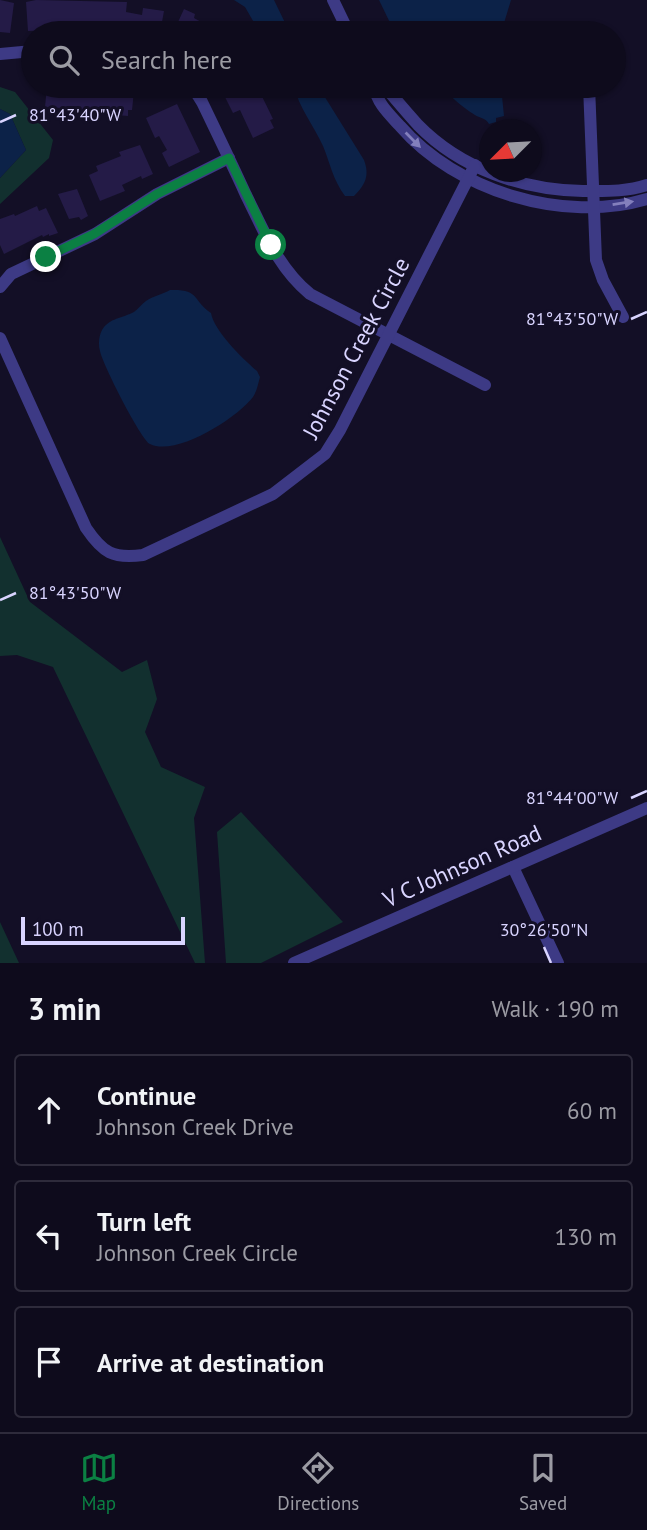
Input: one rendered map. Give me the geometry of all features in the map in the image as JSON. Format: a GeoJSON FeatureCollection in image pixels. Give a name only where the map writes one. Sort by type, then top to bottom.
{"type":"FeatureCollection","features":[{"type":"Feature","properties":{"kind":"street"},"geometry":{"type":"LineString","coordinates":[[333,0],[343,21]]}},
{"type":"Feature","properties":{"kind":"street"},"geometry":{"type":"LineString","coordinates":[[0,54],[21,52]]}},
{"type":"Feature","properties":{"kind":"street"},"geometry":{"type":"LineString","coordinates":[[200,98],[271,245],[297,284],[310,295],[485,385]]}},
{"type":"Feature","properties":{"kind":"street"},"geometry":{"type":"LineString","coordinates":[[376,98],[428,154],[501,194],[544,203],[593,206],[647,199]]}},
{"type":"Feature","properties":{"kind":"street"},"geometry":{"type":"LineString","coordinates":[[395,98],[420,127],[475,165],[520,184],[546,189],[612,192],[647,185]]}},
{"type":"Feature","properties":{"kind":"street"},"geometry":{"type":"LineString","coordinates":[[589,98],[596,260],[603,280],[623,317]]}},
{"type":"Feature","properties":{"kind":"street"},"geometry":{"type":"LineString","coordinates":[[0,287],[11,274],[94,234],[157,194],[229,158]]}},
{"type":"Feature","properties":{"kind":"street","name":"Johnson Creek Circle"},"geometry":{"type":"LineString","coordinates":[[0,338],[86,528],[98,546],[115,556],[143,555],[273,494],[324,454],[340,430],[475,165]]}},
{"type":"Feature","properties":{"kind":"street","name":"V C Johnson Road"},"geometry":{"type":"LineString","coordinates":[[293,963],[647,808]]}},
{"type":"Feature","properties":{"kind":"street"},"geometry":{"type":"LineString","coordinates":[[513,867],[558,963]]}},
{"type":"Feature","properties":{"kind":"green space"},"geometry":{"type":"Polygon","coordinates":[[[0,87],[15,92],[53,140],[49,158],[0,204],[0,178],[26,150],[10,114],[0,109],[0,87]]]}},
{"type":"Feature","properties":{"kind":"green space"},"geometry":{"type":"Polygon","coordinates":[[[0,537],[30,602],[122,672],[147,660],[157,699],[145,732],[161,767],[205,787],[194,818],[205,963],[195,963],[53,667],[17,655],[0,656],[0,537]]]}},
{"type":"Feature","properties":{"kind":"green space"},"geometry":{"type":"Polygon","coordinates":[[[241,812],[343,922],[261,963],[226,963],[217,832],[241,812]]]}},
{"type":"Feature","properties":{"kind":"green space"},"geometry":{"type":"Polygon","coordinates":[[[0,922],[19,963],[0,963],[0,922]]]}},
{"type":"Feature","properties":{"kind":"water"},"geometry":{"type":"Polygon","coordinates":[[[234,0],[274,0],[284,21],[253,21],[245,7],[234,0]]]}},
{"type":"Feature","properties":{"kind":"water"},"geometry":{"type":"Polygon","coordinates":[[[379,0],[511,0],[505,21],[389,21],[379,0]]]}},
{"type":"Feature","properties":{"kind":"water"},"geometry":{"type":"Polygon","coordinates":[[[298,98],[325,98],[364,160],[367,171],[365,180],[354,196],[345,196],[337,184],[323,146],[298,98]]]}},
{"type":"Feature","properties":{"kind":"water"},"geometry":{"type":"Polygon","coordinates":[[[453,98],[502,98],[504,116],[484,119],[453,98]]]}},
{"type":"Feature","properties":{"kind":"water"},"geometry":{"type":"Polygon","coordinates":[[[0,109],[10,114],[26,150],[0,178],[0,109]]]}},
{"type":"Feature","properties":{"kind":"water"},"geometry":{"type":"Polygon","coordinates":[[[170,290],[186,291],[195,296],[211,313],[223,336],[260,377],[253,397],[220,425],[190,440],[161,447],[150,444],[139,429],[107,370],[99,343],[102,330],[108,323],[134,312],[144,302],[170,290]]]}},
{"type":"Feature","properties":{"kind":"building"},"geometry":{"type":"Polygon","coordinates":[[[0,0],[14,3],[10,33],[0,32],[0,0]]]}},
{"type":"Feature","properties":{"kind":"building"},"geometry":{"type":"Polygon","coordinates":[[[26,2],[127,2],[126,12],[142,15],[143,8],[164,11],[162,21],[27,21],[26,2]]]}},
{"type":"Feature","properties":{"kind":"building"},"geometry":{"type":"Polygon","coordinates":[[[184,9],[195,14],[194,18],[199,21],[178,21],[184,9]]]}},
{"type":"Feature","properties":{"kind":"building"},"geometry":{"type":"Polygon","coordinates":[[[46,98],[133,98],[132,110],[128,110],[128,116],[117,115],[118,109],[97,107],[96,114],[77,109],[45,107],[46,98]]]}},
{"type":"Feature","properties":{"kind":"building"},"geometry":{"type":"Polygon","coordinates":[[[226,98],[263,98],[273,119],[270,120],[274,128],[253,138],[240,110],[233,113],[226,98]]]}},
{"type":"Feature","properties":{"kind":"building"},"geometry":{"type":"Polygon","coordinates":[[[177,104],[200,152],[169,167],[162,153],[167,150],[159,136],[155,138],[146,118],[177,104]]]}},
{"type":"Feature","properties":{"kind":"building"},"geometry":{"type":"Polygon","coordinates":[[[140,145],[153,174],[142,179],[141,176],[122,185],[125,191],[100,201],[89,175],[98,171],[96,166],[121,156],[119,152],[140,145]]]}},
{"type":"Feature","properties":{"kind":"building"},"geometry":{"type":"Polygon","coordinates":[[[77,189],[88,216],[81,220],[79,217],[69,219],[58,194],[77,189]]]}},
{"type":"Feature","properties":{"kind":"building"},"geometry":{"type":"Polygon","coordinates":[[[37,206],[39,211],[46,208],[58,233],[43,237],[42,235],[4,254],[0,245],[0,219],[14,214],[15,216],[37,206]]]}},
{"type":"Feature","properties":{"kind":"route"},"geometry":{"type":"LineString","coordinates":[[46,257],[94,234],[157,194],[229,158],[271,245]]}}]}
